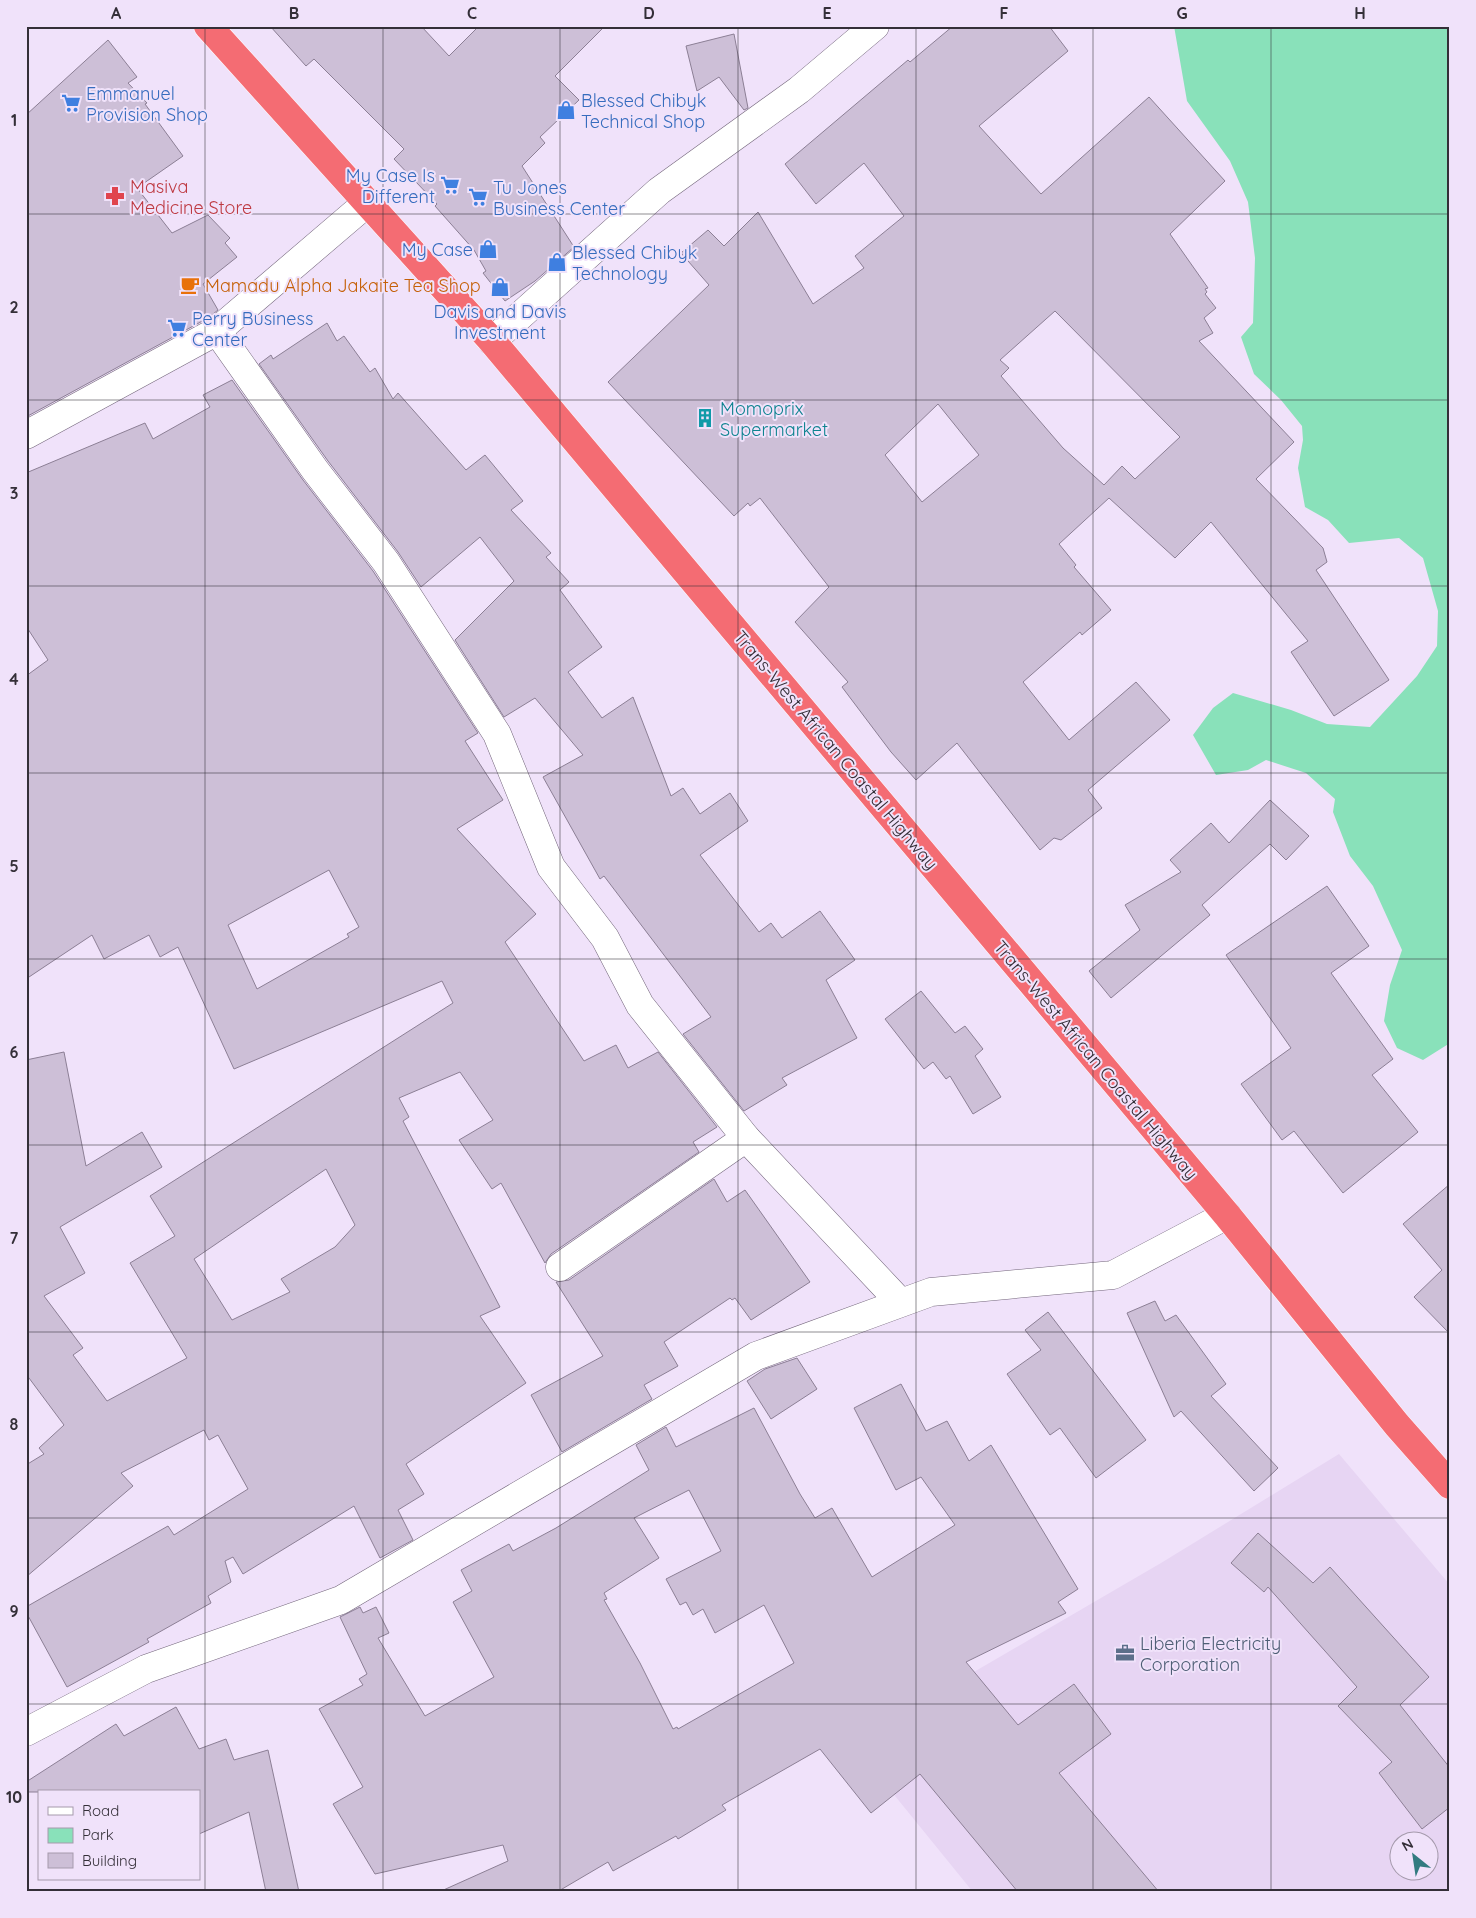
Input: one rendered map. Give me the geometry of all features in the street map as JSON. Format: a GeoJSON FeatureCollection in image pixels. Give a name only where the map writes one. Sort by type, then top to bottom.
{"type":"FeatureCollection","features":[{"type":"Feature","properties":{"kind":"highway","name":"Trans-West African Coastal Highway"},"geometry":{"type":"LineString","coordinates":[[208,26],[492,341],[1227,1215],[1397,1425],[1450,1485]]}},
{"type":"Feature","properties":{"kind":"street"},"geometry":{"type":"LineString","coordinates":[[492,341],[659,191],[799,90],[875,26]]}},
{"type":"Feature","properties":{"kind":"street"},"geometry":{"type":"LineString","coordinates":[[26,435],[217,331],[368,202]]}},
{"type":"Feature","properties":{"kind":"street"},"geometry":{"type":"LineString","coordinates":[[217,331],[314,470],[386,562],[497,734],[551,867],[605,938],[640,1005],[746,1138],[900,1302]]}},
{"type":"Feature","properties":{"kind":"street"},"geometry":{"type":"LineString","coordinates":[[560,1267],[746,1138]]}},
{"type":"Feature","properties":{"kind":"street"},"geometry":{"type":"LineString","coordinates":[[26,1732],[146,1669],[341,1600],[756,1356],[931,1292],[1114,1275],[1227,1215]]}},
{"type":"Feature","properties":{"kind":"shaded area","name":"Liberia Electricity Corporation"},"geometry":{"type":"Polygon","coordinates":[[[1339,1454],[1450,1585],[1450,1892],[973,1892],[852,1743],[1161,1563],[1339,1454]]]}},
{"type":"Feature","properties":{"kind":"green space"},"geometry":{"type":"Polygon","coordinates":[[[1174,26],[1450,26],[1450,1043],[1423,1060],[1397,1048],[1384,1021],[1390,985],[1402,950],[1373,886],[1350,856],[1333,812],[1335,799],[1306,773],[1266,760],[1248,770],[1216,775],[1193,735],[1213,708],[1233,693],[1291,710],[1327,724],[1370,727],[1417,676],[1437,646],[1438,611],[1423,558],[1399,538],[1349,543],[1328,520],[1305,507],[1298,468],[1303,440],[1302,426],[1281,400],[1254,374],[1241,337],[1253,323],[1255,258],[1248,202],[1230,161],[1187,101],[1174,26]]]}},
{"type":"Feature","properties":{"kind":"building"},"geometry":{"type":"Polygon","coordinates":[[[270,26],[421,26],[449,56],[479,26],[605,26],[555,76],[579,100],[540,137],[545,143],[522,166],[574,247],[535,281],[505,301],[483,273],[486,271],[474,250],[435,206],[437,204],[394,159],[404,149],[314,59],[306,66],[270,26]]]}},
{"type":"Feature","properties":{"kind":"building"},"geometry":{"type":"Polygon","coordinates":[[[953,26],[1049,26],[1068,51],[979,126],[1041,194],[1149,97],[1225,181],[1170,234],[1208,288],[1205,289],[1207,292],[1205,294],[1216,308],[1204,318],[1213,333],[1199,341],[1294,442],[1256,479],[1323,548],[1327,562],[1316,570],[1389,680],[1334,716],[1291,652],[1308,641],[1211,522],[1175,558],[1109,498],[1059,544],[1076,565],[1074,567],[1111,610],[1082,635],[1080,632],[1023,682],[1069,740],[1136,682],[1170,720],[1088,790],[1102,808],[1061,840],[1054,838],[1040,850],[957,743],[916,780],[891,752],[842,687],[848,682],[795,622],[829,587],[760,498],[750,506],[748,503],[734,516],[608,382],[709,285],[681,253],[708,230],[724,246],[758,212],[813,304],[864,268],[855,256],[904,216],[864,163],[816,204],[785,164],[908,60],[910,62],[953,26]],[[1055,311],[1000,360],[1009,368],[1001,376],[1063,448],[1104,485],[1122,466],[1135,479],[1180,437],[1055,311]],[[938,404],[885,455],[922,502],[979,455],[938,404]]]}},
{"type":"Feature","properties":{"kind":"building"},"geometry":{"type":"Polygon","coordinates":[[[734,34],[748,108],[744,110],[719,77],[697,91],[686,46],[734,34]]]}},
{"type":"Feature","properties":{"kind":"building"},"geometry":{"type":"Polygon","coordinates":[[[108,40],[137,77],[128,83],[147,103],[145,104],[183,156],[137,188],[172,233],[208,215],[230,238],[225,243],[237,257],[203,284],[218,310],[208,318],[26,417],[26,115],[108,40]]]}},
{"type":"Feature","properties":{"kind":"building"},"geometry":{"type":"Polygon","coordinates":[[[327,323],[337,341],[344,336],[370,372],[375,368],[393,399],[398,393],[466,470],[485,455],[523,501],[511,510],[551,553],[546,557],[569,582],[560,590],[602,647],[568,672],[602,718],[633,697],[671,796],[683,788],[700,814],[730,793],[748,821],[700,855],[759,932],[771,923],[782,938],[820,911],[855,960],[826,980],[857,1038],[782,1078],[787,1085],[744,1111],[683,1034],[711,1017],[604,876],[600,879],[543,777],[583,755],[535,698],[504,717],[455,640],[514,581],[480,537],[421,587],[398,552],[328,461],[259,364],[271,355],[273,359],[327,323]]]}},
{"type":"Feature","properties":{"kind":"building"},"geometry":{"type":"Polygon","coordinates":[[[232,380],[303,480],[373,571],[478,733],[465,741],[503,800],[457,829],[536,914],[505,942],[584,1061],[616,1045],[628,1068],[658,1052],[717,1127],[693,1142],[699,1152],[551,1254],[545,1263],[501,1183],[492,1189],[459,1140],[493,1120],[460,1072],[399,1098],[409,1117],[403,1121],[500,1307],[480,1316],[526,1383],[406,1464],[424,1494],[398,1510],[413,1540],[380,1558],[354,1506],[243,1574],[233,1557],[225,1561],[231,1582],[208,1596],[211,1603],[147,1639],[149,1642],[67,1687],[26,1612],[26,1607],[168,1526],[174,1535],[248,1489],[218,1435],[209,1440],[204,1430],[121,1473],[133,1486],[26,1577],[26,1465],[44,1454],[39,1448],[64,1425],[26,1374],[26,1060],[64,1052],[86,1166],[142,1132],[162,1167],[60,1227],[85,1273],[44,1296],[83,1348],[73,1355],[107,1401],[187,1358],[130,1263],[175,1236],[150,1196],[453,1003],[442,981],[234,1069],[178,947],[160,957],[149,935],[104,959],[92,935],[26,979],[26,676],[48,660],[26,626],[26,473],[145,423],[153,439],[210,407],[203,395],[232,380]],[[329,870],[228,925],[257,989],[349,937],[347,934],[359,927],[329,870]],[[326,1169],[194,1259],[232,1320],[290,1292],[281,1279],[335,1247],[355,1225],[326,1169]]]}},
{"type":"Feature","properties":{"kind":"building"},"geometry":{"type":"Polygon","coordinates":[[[1270,800],[1309,836],[1286,860],[1270,844],[1202,905],[1210,915],[1111,998],[1089,971],[1140,930],[1125,905],[1181,872],[1170,860],[1211,823],[1229,843],[1270,800]]]}},
{"type":"Feature","properties":{"kind":"building"},"geometry":{"type":"Polygon","coordinates":[[[1327,886],[1369,946],[1331,973],[1393,1059],[1372,1075],[1418,1132],[1343,1193],[1294,1131],[1282,1140],[1241,1084],[1291,1048],[1226,955],[1327,886]]]}},
{"type":"Feature","properties":{"kind":"building"},"geometry":{"type":"Polygon","coordinates":[[[921,991],[955,1033],[965,1026],[983,1049],[975,1056],[1001,1097],[973,1114],[950,1076],[946,1079],[933,1062],[924,1069],[885,1019],[921,991]]]}},
{"type":"Feature","properties":{"kind":"building"},"geometry":{"type":"Polygon","coordinates":[[[714,1179],[727,1202],[745,1190],[810,1282],[751,1320],[735,1298],[732,1300],[730,1298],[664,1342],[678,1366],[644,1385],[652,1399],[562,1452],[531,1395],[603,1356],[556,1282],[569,1280],[714,1179]]]}},
{"type":"Feature","properties":{"kind":"building"},"geometry":{"type":"Polygon","coordinates":[[[1450,1184],[1450,1334],[1414,1297],[1442,1270],[1403,1224],[1450,1184]]]}},
{"type":"Feature","properties":{"kind":"building"},"geometry":{"type":"Polygon","coordinates":[[[1155,1301],[1165,1321],[1176,1315],[1226,1384],[1211,1396],[1278,1468],[1254,1491],[1181,1411],[1174,1417],[1127,1313],[1155,1301]]]}},
{"type":"Feature","properties":{"kind":"building"},"geometry":{"type":"Polygon","coordinates":[[[1048,1312],[1146,1440],[1096,1478],[1060,1428],[1050,1435],[1007,1374],[1041,1350],[1025,1330],[1048,1312]]]}},
{"type":"Feature","properties":{"kind":"building"},"geometry":{"type":"Polygon","coordinates":[[[797,1358],[817,1389],[771,1419],[747,1381],[765,1369],[797,1358]]]}},
{"type":"Feature","properties":{"kind":"building"},"geometry":{"type":"Polygon","coordinates":[[[901,1384],[926,1431],[947,1421],[969,1461],[991,1445],[1078,1589],[1058,1602],[1066,1613],[966,1662],[1018,1725],[1074,1684],[1111,1734],[1059,1773],[1159,1892],[1018,1892],[920,1774],[871,1813],[820,1749],[722,1805],[726,1810],[678,1839],[676,1836],[613,1871],[608,1862],[557,1892],[439,1892],[508,1861],[503,1845],[375,1874],[333,1804],[363,1787],[319,1709],[363,1685],[359,1679],[367,1674],[340,1617],[360,1607],[363,1613],[376,1607],[389,1633],[378,1638],[425,1716],[494,1677],[453,1602],[472,1591],[461,1570],[509,1544],[513,1551],[556,1528],[649,1470],[636,1445],[666,1427],[676,1447],[754,1408],[815,1518],[832,1508],[872,1577],[955,1525],[921,1477],[896,1490],[854,1408],[901,1384]],[[689,1490],[634,1518],[659,1558],[604,1593],[607,1599],[604,1600],[640,1663],[673,1729],[677,1727],[678,1729],[794,1663],[764,1605],[715,1633],[703,1609],[693,1615],[686,1602],[680,1605],[666,1579],[721,1551],[689,1490]]]}},
{"type":"Feature","properties":{"kind":"building"},"geometry":{"type":"Polygon","coordinates":[[[1258,1533],[1313,1583],[1330,1567],[1429,1677],[1400,1705],[1450,1768],[1450,1807],[1422,1829],[1379,1773],[1392,1762],[1338,1706],[1357,1687],[1268,1587],[1264,1592],[1231,1563],[1258,1533]]]}},
{"type":"Feature","properties":{"kind":"building"},"geometry":{"type":"Polygon","coordinates":[[[176,1707],[199,1749],[226,1739],[234,1760],[268,1750],[299,1892],[266,1892],[249,1812],[200,1834],[200,1790],[38,1790],[38,1792],[26,1792],[26,1782],[116,1724],[124,1736],[176,1707]]]}},
{"type":"Feature","properties":{"kind":"place","name":"Emmanuel Provision Shop"},"geometry":{"type":"Point","coordinates":[71,103]}},
{"type":"Feature","properties":{"kind":"place","name":"Blessed Chibyk Technical Shop"},"geometry":{"type":"Point","coordinates":[566,110]}},
{"type":"Feature","properties":{"kind":"place","name":"My Case Is Different"},"geometry":{"type":"Point","coordinates":[450,185]}},
{"type":"Feature","properties":{"kind":"place","name":"Masiva Medicine Store"},"geometry":{"type":"Point","coordinates":[115,196]}},
{"type":"Feature","properties":{"kind":"place","name":"Tu Jones Business Center"},"geometry":{"type":"Point","coordinates":[478,197]}},
{"type":"Feature","properties":{"kind":"place","name":"My Case"},"geometry":{"type":"Point","coordinates":[488,249]}},
{"type":"Feature","properties":{"kind":"place","name":"Blessed Chibyk Technology"},"geometry":{"type":"Point","coordinates":[557,262]}},
{"type":"Feature","properties":{"kind":"place","name":"Mamadu Alpha Jakaite Tea Shop"},"geometry":{"type":"Point","coordinates":[190,285]}},
{"type":"Feature","properties":{"kind":"place","name":"Davis and Davis Investment"},"geometry":{"type":"Point","coordinates":[500,287]}},
{"type":"Feature","properties":{"kind":"place","name":"Perry Business Center"},"geometry":{"type":"Point","coordinates":[177,328]}},
{"type":"Feature","properties":{"kind":"place","name":"Momoprix Supermarket"},"geometry":{"type":"Point","coordinates":[705,418]}},
{"type":"Feature","properties":{"kind":"place","name":"Liberia Electricity Corporation"},"geometry":{"type":"Point","coordinates":[1125,1653]}}]}
